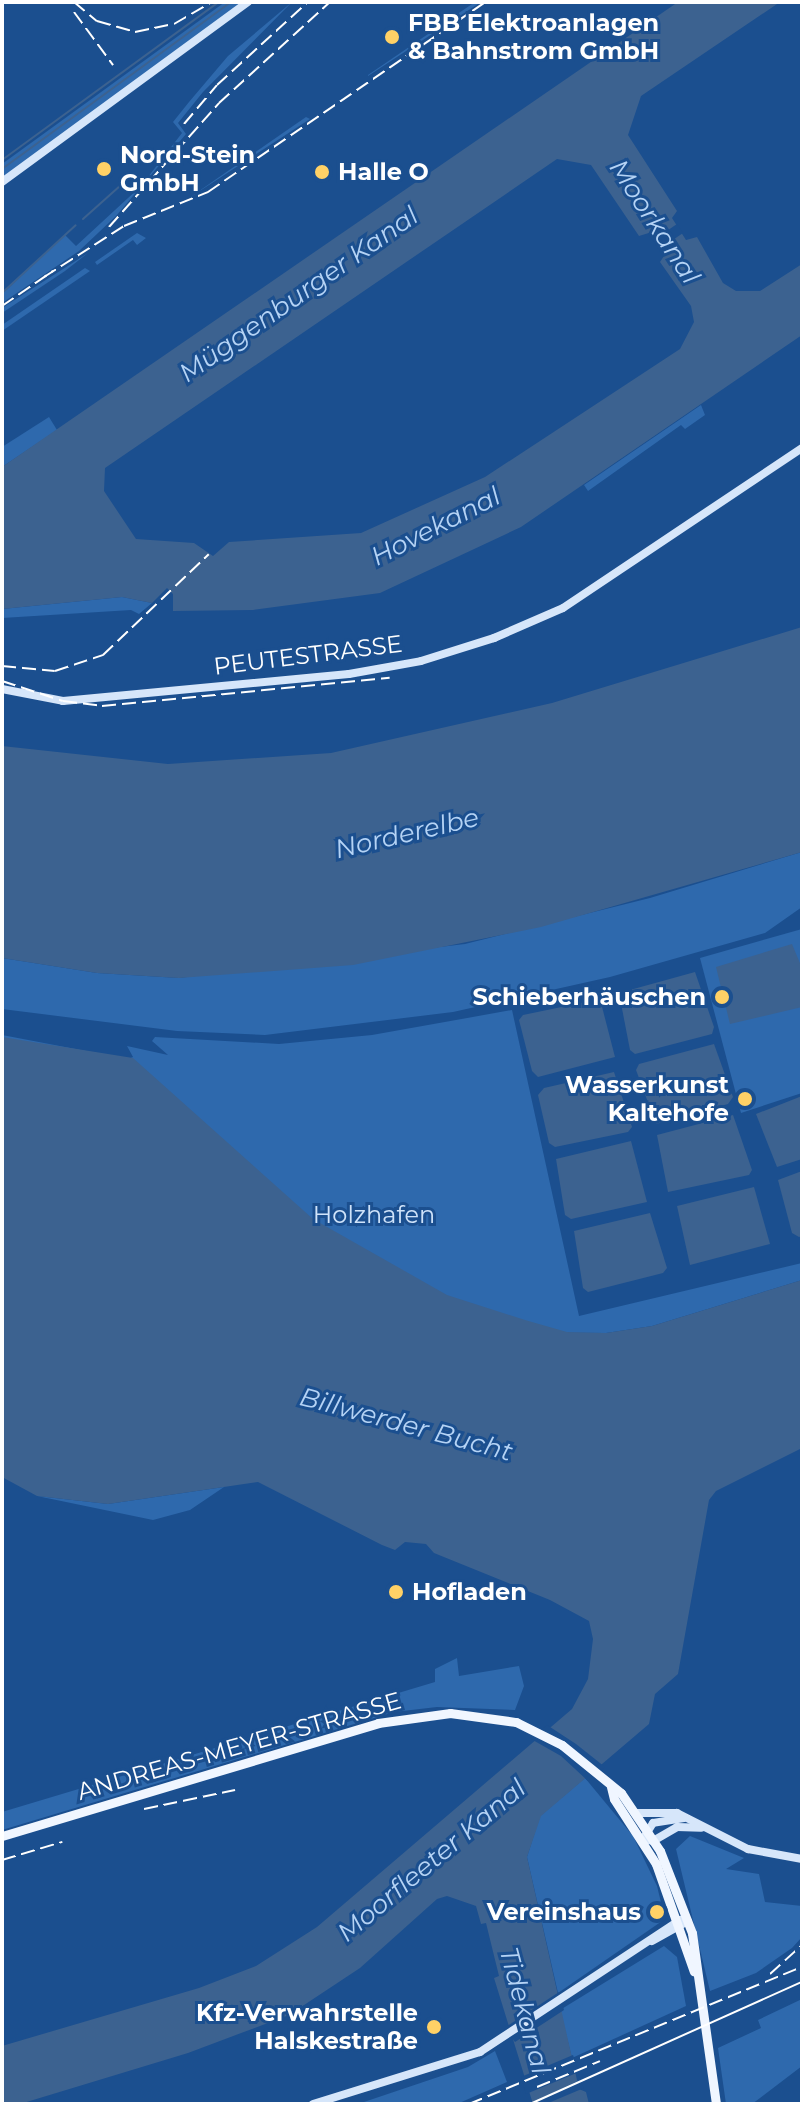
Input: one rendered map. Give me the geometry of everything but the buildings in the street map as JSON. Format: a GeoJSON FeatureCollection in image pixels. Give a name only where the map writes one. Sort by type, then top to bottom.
{"type":"FeatureCollection","features":[{"type":"Feature","properties":{"kind":"main road","name":"ANDREAS-MEYER-STRASSE"},"geometry":{"type":"LineString","coordinates":[[2,1836],[378,1723],[450,1713],[481,1714],[528,1727],[562,1745],[608,1783],[636,1813],[654,1840],[688,1921],[696,1978]]}},
{"type":"Feature","properties":{"kind":"main road","name":"ANDREAS-MEYER-STRASSE"},"geometry":{"type":"LineString","coordinates":[[608,1783],[614,1799],[643,1839],[678,1924],[696,1978]]}},
{"type":"Feature","properties":{"kind":"main road"},"geometry":{"type":"LineString","coordinates":[[696,1978],[716,2104]]}},
{"type":"Feature","properties":{"kind":"street"},"geometry":{"type":"LineString","coordinates":[[2,182],[248,2]]}},
{"type":"Feature","properties":{"kind":"street","name":"PEUTESTRASSE"},"geometry":{"type":"LineString","coordinates":[[2,689],[63,701],[349,674],[421,661],[563,608],[802,448]]}},
{"type":"Feature","properties":{"kind":"street"},"geometry":{"type":"LineString","coordinates":[[636,1813],[673,1812],[748,1849],[802,1859]]}},
{"type":"Feature","properties":{"kind":"street"},"geometry":{"type":"LineString","coordinates":[[689,1819],[647,1828],[643,1839],[654,1840],[677,1827],[706,1830]]}},
{"type":"Feature","properties":{"kind":"street"},"geometry":{"type":"LineString","coordinates":[[313,2104],[449,2065],[508,2035],[640,1946],[688,1921]]}},
{"type":"Feature","properties":{"kind":"green space"},"geometry":{"type":"Polygon","coordinates":[[[225,2],[243,2],[2,178],[2,164],[225,2]]]}},
{"type":"Feature","properties":{"kind":"green space"},"geometry":{"type":"Polygon","coordinates":[[[292,2],[203,92],[178,123],[186,134],[116,216],[79,251],[2,303],[2,294],[65,235],[76,246],[141,186],[182,133],[173,122],[189,102],[228,56],[292,2]]]}},
{"type":"Feature","properties":{"kind":"green space"},"geometry":{"type":"Polygon","coordinates":[[[475,2],[481,2],[368,76],[368,75],[475,2]]]}},
{"type":"Feature","properties":{"kind":"green space"},"geometry":{"type":"Polygon","coordinates":[[[306,117],[310,119],[189,198],[306,117]]]}},
{"type":"Feature","properties":{"kind":"green space"},"geometry":{"type":"Polygon","coordinates":[[[137,233],[146,238],[137,245],[133,240],[97,265],[95,262],[137,233]]]}},
{"type":"Feature","properties":{"kind":"green space"},"geometry":{"type":"Polygon","coordinates":[[[88,253],[65,271],[2,313],[2,308],[88,253]]]}},
{"type":"Feature","properties":{"kind":"green space"},"geometry":{"type":"Polygon","coordinates":[[[85,268],[90,271],[2,331],[2,325],[85,268]]]}},
{"type":"Feature","properties":{"kind":"green space"},"geometry":{"type":"Polygon","coordinates":[[[701,405],[705,415],[685,429],[681,425],[588,491],[584,485],[701,405]]]}},
{"type":"Feature","properties":{"kind":"green space"},"geometry":{"type":"Polygon","coordinates":[[[49,417],[57,430],[2,467],[2,447],[49,417]]]}},
{"type":"Feature","properties":{"kind":"green space"},"geometry":{"type":"Polygon","coordinates":[[[122,597],[152,603],[139,614],[131,610],[2,618],[2,609],[122,597]]]}},
{"type":"Feature","properties":{"kind":"green space"},"geometry":{"type":"Polygon","coordinates":[[[802,852],[802,907],[765,933],[610,977],[453,1012],[265,1035],[177,1031],[2,1009],[2,958],[97,973],[179,978],[465,944],[650,898],[802,852]]]}},
{"type":"Feature","properties":{"kind":"green space"},"geometry":{"type":"Polygon","coordinates":[[[802,929],[802,1093],[741,1113],[700,958],[802,929]]]}},
{"type":"Feature","properties":{"kind":"green space","name":"Holzhafen"},"geometry":{"type":"Polygon","coordinates":[[[512,1010],[579,1316],[802,1263],[802,1280],[652,1326],[606,1333],[2,1328],[2,1035],[128,1059],[133,1057],[127,1046],[168,1055],[152,1041],[155,1037],[279,1044],[372,1035],[512,1010]]]}},
{"type":"Feature","properties":{"kind":"green space"},"geometry":{"type":"Polygon","coordinates":[[[224,1487],[190,1510],[153,1520],[37,1496],[108,1504],[224,1487]]]}},
{"type":"Feature","properties":{"kind":"green space"},"geometry":{"type":"Polygon","coordinates":[[[457,1658],[459,1676],[519,1666],[524,1686],[515,1710],[437,1707],[394,1712],[2,1830],[2,1812],[435,1682],[435,1669],[457,1658]]]}},
{"type":"Feature","properties":{"kind":"green space"},"geometry":{"type":"Polygon","coordinates":[[[585,1778],[633,1836],[657,1886],[665,1919],[558,1993],[527,1857],[540,1816],[585,1778]]]}},
{"type":"Feature","properties":{"kind":"green space"},"geometry":{"type":"Polygon","coordinates":[[[690,1836],[744,1858],[726,1869],[759,1874],[765,1902],[802,1906],[802,1937],[792,1948],[756,1973],[710,1991],[676,1849],[690,1836]]]}},
{"type":"Feature","properties":{"kind":"green space"},"geometry":{"type":"Polygon","coordinates":[[[664,1946],[677,1957],[686,2006],[572,2058],[560,2010],[664,1946]]]}},
{"type":"Feature","properties":{"kind":"green space"},"geometry":{"type":"Polygon","coordinates":[[[802,1999],[802,2066],[752,2104],[726,2104],[718,2048],[761,2028],[758,2020],[802,1999]]]}},
{"type":"Feature","properties":{"kind":"green space"},"geometry":{"type":"Polygon","coordinates":[[[495,2051],[507,2082],[457,2104],[358,2104],[468,2067],[495,2051]]]}},
{"type":"Feature","properties":{"kind":"water"},"geometry":{"type":"Polygon","coordinates":[[[678,2],[780,2],[641,96],[628,135],[677,211],[672,218],[686,240],[697,237],[723,283],[736,291],[760,291],[802,264],[802,335],[521,527],[380,593],[253,610],[173,611],[173,594],[167,588],[152,603],[122,597],[2,609],[2,467],[678,2]],[[557,159],[105,468],[104,491],[136,539],[194,543],[213,556],[229,542],[361,533],[485,477],[680,349],[694,322],[691,306],[660,262],[666,253],[652,232],[639,236],[591,165],[557,159]]]}},
{"type":"Feature","properties":{"kind":"water","name":"Norderelbe"},"geometry":{"type":"Polygon","coordinates":[[[802,627],[802,852],[541,927],[353,965],[179,978],[97,973],[2,958],[2,746],[168,764],[331,753],[552,703],[802,627]]]}},
{"type":"Feature","properties":{"kind":"water"},"geometry":{"type":"Polygon","coordinates":[[[792,944],[802,968],[802,1007],[730,1024],[716,967],[792,944]]]}},
{"type":"Feature","properties":{"kind":"water"},"geometry":{"type":"Polygon","coordinates":[[[695,972],[714,1027],[712,1034],[635,1054],[630,1050],[619,993],[695,972]]]}},
{"type":"Feature","properties":{"kind":"water"},"geometry":{"type":"Polygon","coordinates":[[[600,999],[615,1057],[538,1077],[532,1071],[519,1020],[523,1015],[600,999]]]}},
{"type":"Feature","properties":{"kind":"water"},"geometry":{"type":"Polygon","coordinates":[[[2,1037],[133,1058],[313,1219],[447,1295],[525,1320],[567,1332],[606,1333],[652,1326],[802,1280],[802,1448],[716,1491],[709,1500],[678,1674],[655,1694],[649,1724],[541,1816],[527,1857],[579,2089],[586,2092],[589,2104],[533,2104],[494,1978],[499,1976],[486,1923],[481,1924],[476,1906],[447,1896],[437,1899],[360,1968],[289,2015],[188,2053],[20,2104],[2,2104],[2,2046],[199,1988],[256,1966],[317,1927],[572,1709],[588,1679],[593,1639],[589,1621],[550,1600],[434,1553],[426,1544],[405,1542],[395,1550],[382,1545],[258,1482],[108,1504],[37,1496],[2,1477],[2,1037]]]}},
{"type":"Feature","properties":{"kind":"water"},"geometry":{"type":"Polygon","coordinates":[[[714,1044],[733,1097],[728,1104],[656,1124],[636,1070],[639,1064],[714,1044]]]}},
{"type":"Feature","properties":{"kind":"water"},"geometry":{"type":"Polygon","coordinates":[[[614,1072],[632,1127],[628,1132],[555,1147],[549,1143],[538,1095],[544,1088],[614,1072]]]}},
{"type":"Feature","properties":{"kind":"water"},"geometry":{"type":"Polygon","coordinates":[[[802,1096],[802,1159],[777,1167],[756,1114],[802,1096]]]}},
{"type":"Feature","properties":{"kind":"water"},"geometry":{"type":"Polygon","coordinates":[[[733,1115],[752,1170],[749,1175],[668,1192],[657,1135],[733,1115]]]}},
{"type":"Feature","properties":{"kind":"water"},"geometry":{"type":"Polygon","coordinates":[[[631,1141],[647,1202],[571,1219],[565,1215],[556,1159],[631,1141]]]}},
{"type":"Feature","properties":{"kind":"water"},"geometry":{"type":"Polygon","coordinates":[[[802,1171],[802,1236],[799,1237],[792,1233],[778,1180],[802,1171]]]}},
{"type":"Feature","properties":{"kind":"water"},"geometry":{"type":"Polygon","coordinates":[[[754,1187],[770,1244],[690,1265],[677,1206],[754,1187]]]}},
{"type":"Feature","properties":{"kind":"water"},"geometry":{"type":"Polygon","coordinates":[[[650,1213],[667,1268],[663,1273],[588,1292],[583,1288],[574,1231],[650,1213]]]}},
{"type":"Feature","properties":{"kind":"pier"},"geometry":{"type":"Polygon","coordinates":[[[677,224],[683,233],[661,248],[655,239],[677,224]]]}},
{"type":"Feature","properties":{"kind":"pier"},"geometry":{"type":"Polygon","coordinates":[[[547,1725],[605,1767],[588,1781],[561,1756],[531,1739],[547,1725]]]}},
{"type":"Feature","properties":{"kind":"pier"},"geometry":{"type":"Polygon","coordinates":[[[559,1992],[564,2010],[515,2042],[504,2028],[559,1992]]]}},
{"type":"Feature","properties":{"kind":"pier"},"geometry":{"type":"Polygon","coordinates":[[[573,2055],[579,2072],[526,2094],[521,2077],[573,2055]]]}},
{"type":"Feature","properties":{"kind":"pier"},"geometry":{"type":"Polygon","coordinates":[[[580,2080],[584,2088],[546,2104],[529,2104],[580,2080]]]}},
{"type":"Feature","properties":{"kind":"waterway"},"geometry":{"type":"LineString","coordinates":[[2,160],[219,2]]}},
{"type":"Feature","properties":{"kind":"waterway"},"geometry":{"type":"LineString","coordinates":[[2,169],[231,2]]}},
{"type":"Feature","properties":{"kind":"waterway"},"geometry":{"type":"LineString","coordinates":[[83,219],[121,185]]}},
{"type":"Feature","properties":{"kind":"waterway"},"geometry":{"type":"LineString","coordinates":[[2,293],[76,225]]}},
{"type":"Feature","properties":{"kind":"tram line"},"geometry":{"type":"LineString","coordinates":[[530,2104],[802,1982]]}},
{"type":"Feature","properties":{"kind":"railway"},"geometry":{"type":"LineString","coordinates":[[74,2],[97,21],[135,32],[174,24],[212,2]]}},
{"type":"Feature","properties":{"kind":"railway"},"geometry":{"type":"LineString","coordinates":[[184,124],[217,85],[308,2]]}},
{"type":"Feature","properties":{"kind":"railway"},"geometry":{"type":"LineString","coordinates":[[109,227],[219,103],[330,2]]}},
{"type":"Feature","properties":{"kind":"railway"},"geometry":{"type":"LineString","coordinates":[[44,277],[124,226],[208,192],[485,2]]}},
{"type":"Feature","properties":{"kind":"railway"},"geometry":{"type":"LineString","coordinates":[[74,12],[113,65]]}},
{"type":"Feature","properties":{"kind":"railway"},"geometry":{"type":"LineString","coordinates":[[2,306],[53,271]]}},
{"type":"Feature","properties":{"kind":"railway"},"geometry":{"type":"LineString","coordinates":[[2,666],[55,671],[103,655],[209,554]]}},
{"type":"Feature","properties":{"kind":"railway"},"geometry":{"type":"LineString","coordinates":[[2,681],[63,701],[102,706],[390,678]]}},
{"type":"Feature","properties":{"kind":"railway"},"geometry":{"type":"LineString","coordinates":[[144,1809],[235,1790]]}},
{"type":"Feature","properties":{"kind":"railway"},"geometry":{"type":"LineString","coordinates":[[2,1860],[62,1842]]}},
{"type":"Feature","properties":{"kind":"railway"},"geometry":{"type":"LineString","coordinates":[[770,1974],[802,1945]]}},
{"type":"Feature","properties":{"kind":"railway"},"geometry":{"type":"LineString","coordinates":[[469,2104],[802,1967]]}},
{"type":"Feature","properties":{"kind":"railway"},"geometry":{"type":"LineString","coordinates":[[537,2087],[600,2061]]}},
{"type":"Feature","properties":{"kind":"place","name":"FBB Elektroanlagen & Bahnstrom GmbH"},"geometry":{"type":"Point","coordinates":[392,37]}},
{"type":"Feature","properties":{"kind":"place","name":"Nord-Stein GmbH"},"geometry":{"type":"Point","coordinates":[104,169]}},
{"type":"Feature","properties":{"kind":"place","name":"Halle O"},"geometry":{"type":"Point","coordinates":[322,172]}},
{"type":"Feature","properties":{"kind":"place","name":"Schieberhäuschen"},"geometry":{"type":"Point","coordinates":[722,997]}},
{"type":"Feature","properties":{"kind":"place","name":"Wasserkunst Kaltehofe"},"geometry":{"type":"Point","coordinates":[745,1099]}},
{"type":"Feature","properties":{"kind":"place","name":"Hofladen"},"geometry":{"type":"Point","coordinates":[396,1592]}},
{"type":"Feature","properties":{"kind":"place","name":"Vereinshaus"},"geometry":{"type":"Point","coordinates":[657,1912]}},
{"type":"Feature","properties":{"kind":"place","name":"Kfz-Verwahrstelle Halskestraße"},"geometry":{"type":"Point","coordinates":[434,2027]}},
{"type":"Feature","properties":{"kind":"water label","name":"Moorkanal"},"geometry":{"type":"Point","coordinates":[654,222]}},
{"type":"Feature","properties":{"kind":"water label","name":"Müggenburger Kanal"},"geometry":{"type":"Point","coordinates":[299,295]}},
{"type":"Feature","properties":{"kind":"water label","name":"Hovekanal"},"geometry":{"type":"Point","coordinates":[436,527]}},
{"type":"Feature","properties":{"kind":"water label","name":"Billwerder Bucht"},"geometry":{"type":"Point","coordinates":[406,1425]}},
{"type":"Feature","properties":{"kind":"water label","name":"Moorfleeter Kanal"},"geometry":{"type":"Point","coordinates":[432,1861]}},
{"type":"Feature","properties":{"kind":"water label","name":"Tidekanal"},"geometry":{"type":"Point","coordinates":[524,2011]}}]}
